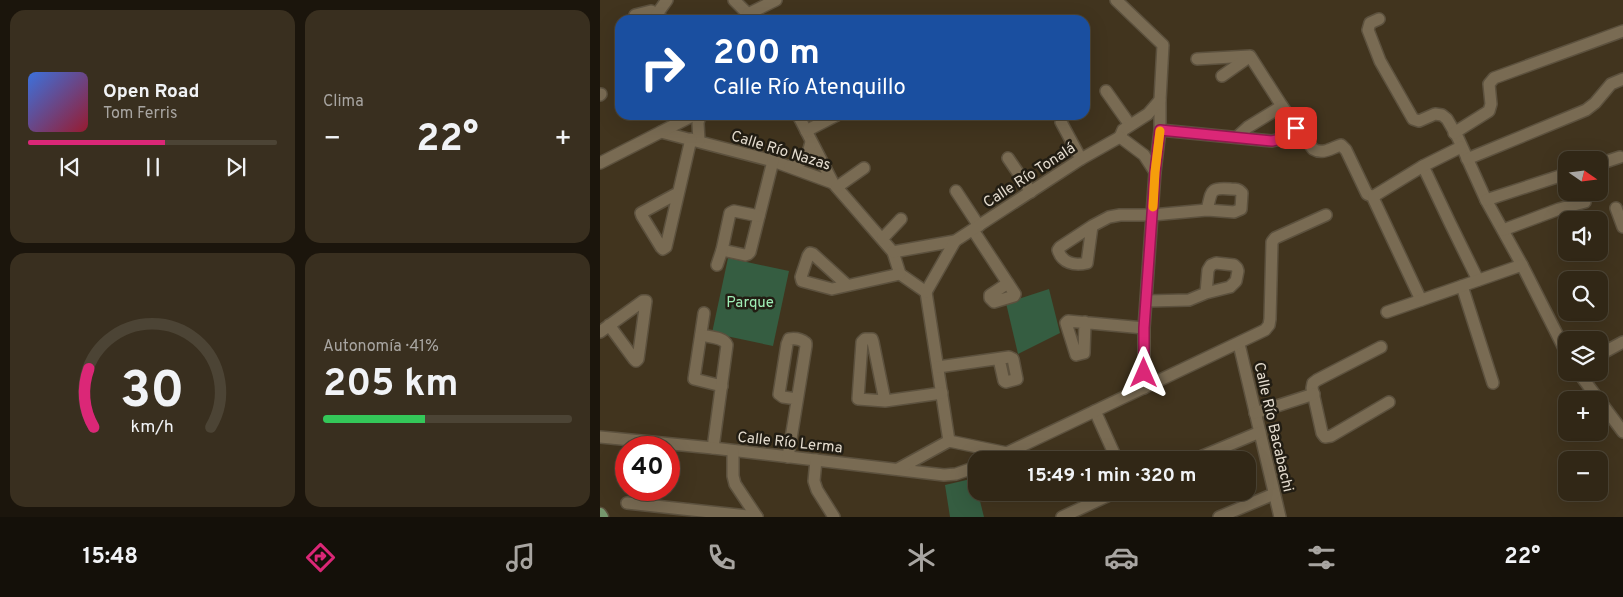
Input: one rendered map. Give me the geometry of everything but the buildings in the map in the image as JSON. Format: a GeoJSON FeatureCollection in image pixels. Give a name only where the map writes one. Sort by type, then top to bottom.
{"type":"FeatureCollection","features":[{"type":"Feature","properties":{"kind":"street"},"geometry":{"type":"LineString","coordinates":[[660,15],[667,0]]}},
{"type":"Feature","properties":{"kind":"street"},"geometry":{"type":"LineString","coordinates":[[734,0],[748,15]]}},
{"type":"Feature","properties":{"kind":"street"},"geometry":{"type":"LineString","coordinates":[[753,15],[776,0]]}},
{"type":"Feature","properties":{"kind":"street"},"geometry":{"type":"LineString","coordinates":[[1120,1],[1162,45],[1160,124],[1144,328],[1144,388]]}},
{"type":"Feature","properties":{"kind":"street"},"geometry":{"type":"LineString","coordinates":[[635,15],[651,11],[656,15]]}},
{"type":"Feature","properties":{"kind":"street"},"geometry":{"type":"LineString","coordinates":[[1379,19],[1370,23],[1368,30],[1380,61],[1413,119],[1419,121],[1435,114],[1442,115],[1447,119],[1486,200],[1558,336]]}},
{"type":"Feature","properties":{"kind":"street"},"geometry":{"type":"LineString","coordinates":[[1454,133],[1489,111],[1491,104],[1489,84],[1494,78],[1623,31]]}},
{"type":"Feature","properties":{"kind":"street"},"geometry":{"type":"LineString","coordinates":[[1197,59],[1250,56]]}},
{"type":"Feature","properties":{"kind":"street"},"geometry":{"type":"LineString","coordinates":[[1222,76],[1250,56]]}},
{"type":"Feature","properties":{"kind":"street"},"geometry":{"type":"LineString","coordinates":[[1250,56],[1296,128],[1313,149],[1322,152],[1341,145],[1346,150],[1367,194],[1374,197]]}},
{"type":"Feature","properties":{"kind":"street"},"geometry":{"type":"LineString","coordinates":[[1467,159],[1586,110],[1595,103],[1611,84],[1623,79]]}},
{"type":"Feature","properties":{"kind":"street"},"geometry":{"type":"LineString","coordinates":[[1106,91],[1130,125]]}},
{"type":"Feature","properties":{"kind":"street"},"geometry":{"type":"LineString","coordinates":[[1155,172],[1144,155],[1120,137],[1123,130],[1148,114],[1160,100]]}},
{"type":"Feature","properties":{"kind":"street"},"geometry":{"type":"LineString","coordinates":[[1237,137],[1248,127],[1282,106]]}},
{"type":"Feature","properties":{"kind":"street"},"geometry":{"type":"LineString","coordinates":[[1148,114],[1160,124],[1272,141],[1285,138],[1296,128]]}},
{"type":"Feature","properties":{"kind":"street"},"geometry":{"type":"LineString","coordinates":[[600,163],[684,120]]}},
{"type":"Feature","properties":{"kind":"street"},"geometry":{"type":"LineString","coordinates":[[678,193],[641,213],[663,249],[666,247],[678,193],[695,140],[699,120]]}},
{"type":"Feature","properties":{"kind":"street"},"geometry":{"type":"LineString","coordinates":[[800,120],[835,185],[894,252],[900,274],[926,292],[949,441]]}},
{"type":"Feature","properties":{"kind":"street"},"geometry":{"type":"LineString","coordinates":[[806,131],[827,120]]}},
{"type":"Feature","properties":{"kind":"street"},"geometry":{"type":"LineString","coordinates":[[1061,122],[1081,159]]}},
{"type":"Feature","properties":{"kind":"street","name":"Calle Río Nazas"},"geometry":{"type":"LineString","coordinates":[[660,132],[790,166],[835,185]]}},
{"type":"Feature","properties":{"kind":"street","name":"Calle Río Tonalá"},"geometry":{"type":"LineString","coordinates":[[894,252],[955,241],[1081,159],[1120,137]]}},
{"type":"Feature","properties":{"kind":"street"},"geometry":{"type":"LineString","coordinates":[[790,166],[802,162],[806,158],[811,142]]}},
{"type":"Feature","properties":{"kind":"street"},"geometry":{"type":"LineString","coordinates":[[1374,197],[1377,193],[1423,166],[1462,147]]}},
{"type":"Feature","properties":{"kind":"street"},"geometry":{"type":"LineString","coordinates":[[1144,155],[1158,151]]}},
{"type":"Feature","properties":{"kind":"street"},"geometry":{"type":"LineString","coordinates":[[1608,161],[1620,157]]}},
{"type":"Feature","properties":{"kind":"street"},"geometry":{"type":"LineString","coordinates":[[1008,158],[1031,192]]}},
{"type":"Feature","properties":{"kind":"street"},"geometry":{"type":"LineString","coordinates":[[722,250],[748,254],[773,161]]}},
{"type":"Feature","properties":{"kind":"street"},"geometry":{"type":"LineString","coordinates":[[1423,166],[1478,280]]}},
{"type":"Feature","properties":{"kind":"street"},"geometry":{"type":"LineString","coordinates":[[835,185],[864,168]]}},
{"type":"Feature","properties":{"kind":"street"},"geometry":{"type":"LineString","coordinates":[[1486,200],[1558,177]]}},
{"type":"Feature","properties":{"kind":"street"},"geometry":{"type":"LineString","coordinates":[[956,191],[1008,283]]}},
{"type":"Feature","properties":{"kind":"street"},"geometry":{"type":"LineString","coordinates":[[1374,197],[1421,300]]}},
{"type":"Feature","properties":{"kind":"street"},"geometry":{"type":"LineString","coordinates":[[1502,230],[1559,209],[1585,202]]}},
{"type":"Feature","properties":{"kind":"street"},"geometry":{"type":"LineString","coordinates":[[1616,208],[1623,227]]}},
{"type":"Feature","properties":{"kind":"street"},"geometry":{"type":"LineString","coordinates":[[1092,226],[1109,217],[1120,215],[1152,215],[1207,210]]}},
{"type":"Feature","properties":{"kind":"street"},"geometry":{"type":"LineString","coordinates":[[717,265],[730,213],[732,211],[759,216]]}},
{"type":"Feature","properties":{"kind":"street"},"geometry":{"type":"LineString","coordinates":[[1011,451],[1265,330],[1269,325],[1270,319],[1272,242],[1276,238],[1326,216]]}},
{"type":"Feature","properties":{"kind":"street"},"geometry":{"type":"LineString","coordinates":[[883,238],[901,220]]}},
{"type":"Feature","properties":{"kind":"street","name":"Calle Río Tonalá"},"geometry":{"type":"LineString","coordinates":[[926,292],[955,241]]}},
{"type":"Feature","properties":{"kind":"street"},"geometry":{"type":"LineString","coordinates":[[846,285],[810,253],[801,277],[802,281],[832,289],[900,274]]}},
{"type":"Feature","properties":{"kind":"street"},"geometry":{"type":"LineString","coordinates":[[1387,312],[1522,265]]}},
{"type":"Feature","properties":{"kind":"street"},"geometry":{"type":"LineString","coordinates":[[1462,286],[1493,383]]}},
{"type":"Feature","properties":{"kind":"street"},"geometry":{"type":"LineString","coordinates":[[1147,300],[1189,300],[1206,293]]}},
{"type":"Feature","properties":{"kind":"street"},"geometry":{"type":"LineString","coordinates":[[643,301],[646,301],[638,360],[636,361],[604,329],[643,301]]}},
{"type":"Feature","properties":{"kind":"street"},"geometry":{"type":"LineString","coordinates":[[704,313],[694,379],[722,386]]}},
{"type":"Feature","properties":{"kind":"street"},"geometry":{"type":"LineString","coordinates":[[1085,322],[1144,328]]}},
{"type":"Feature","properties":{"kind":"street"},"geometry":{"type":"LineString","coordinates":[[701,335],[723,340],[727,345],[713,448]]}},
{"type":"Feature","properties":{"kind":"street"},"geometry":{"type":"LineString","coordinates":[[788,457],[806,343],[803,340],[793,338],[789,339],[787,344],[779,394],[783,397],[797,399]]}},
{"type":"Feature","properties":{"kind":"street"},"geometry":{"type":"LineString","coordinates":[[885,401],[873,342],[869,339],[862,340],[858,399],[885,401],[942,393]]}},
{"type":"Feature","properties":{"kind":"street"},"geometry":{"type":"LineString","coordinates":[[1608,350],[1623,342]]}},
{"type":"Feature","properties":{"kind":"street","name":"Calle Río Bacabachi"},"geometry":{"type":"LineString","coordinates":[[1239,344],[1280,517]]}},
{"type":"Feature","properties":{"kind":"street"},"geometry":{"type":"LineString","coordinates":[[1381,347],[1317,380],[1313,383],[1312,388],[1322,433],[1325,437],[1330,436],[1389,402]]}},
{"type":"Feature","properties":{"kind":"street"},"geometry":{"type":"LineString","coordinates":[[938,367],[999,359],[1012,358],[1017,379],[1006,382],[1003,379],[999,359]]}},
{"type":"Feature","properties":{"kind":"street"},"geometry":{"type":"LineString","coordinates":[[1585,381],[1623,432]]}},
{"type":"Feature","properties":{"kind":"street"},"geometry":{"type":"LineString","coordinates":[[1255,413],[1314,394]]}},
{"type":"Feature","properties":{"kind":"street"},"geometry":{"type":"LineString","coordinates":[[1095,411],[1113,451]]}},
{"type":"Feature","properties":{"kind":"street"},"geometry":{"type":"LineString","coordinates":[[1215,451],[1260,432]]}},
{"type":"Feature","properties":{"kind":"street","name":"Calle Río Lerma"},"geometry":{"type":"LineString","coordinates":[[602,434],[944,475],[956,474],[968,470]]}},
{"type":"Feature","properties":{"kind":"street"},"geometry":{"type":"LineString","coordinates":[[898,468],[949,441],[997,451]]}},
{"type":"Feature","properties":{"kind":"street"},"geometry":{"type":"LineString","coordinates":[[733,451],[733,476],[735,484],[757,517]]}},
{"type":"Feature","properties":{"kind":"street"},"geometry":{"type":"LineString","coordinates":[[816,460],[814,481],[817,490],[834,517]]}},
{"type":"Feature","properties":{"kind":"street"},"geometry":{"type":"LineString","coordinates":[[1219,517],[1274,494]]}},
{"type":"Feature","properties":{"kind":"street"},"geometry":{"type":"LineString","coordinates":[[1062,517],[1097,501]]}},
{"type":"Feature","properties":{"kind":"street"},"geometry":{"type":"LineString","coordinates":[[628,503],[674,512],[757,517]]}},
{"type":"Feature","properties":{"kind":"green space","name":"Parque"},"geometry":{"type":"Polygon","coordinates":[[[728,258],[789,271],[773,346],[712,333],[728,258]]]}},
{"type":"Feature","properties":{"kind":"green space"},"geometry":{"type":"Polygon","coordinates":[[[1049,289],[1060,333],[1018,354],[1006,303],[1049,289]]]}},
{"type":"Feature","properties":{"kind":"green space"},"geometry":{"type":"Polygon","coordinates":[[[968,480],[968,501],[980,501],[984,517],[950,517],[945,485],[968,480]]]}},
{"type":"Feature","properties":{"kind":"slow traffic"},"geometry":{"type":"LineString","coordinates":[[1153,207],[1160,131]]}},
{"type":"Feature","properties":{"kind":"route"},"geometry":{"type":"LineString","coordinates":[[1144,373],[1144,328],[1155,172],[1160,130],[1272,141],[1285,138],[1296,128]]}}]}
